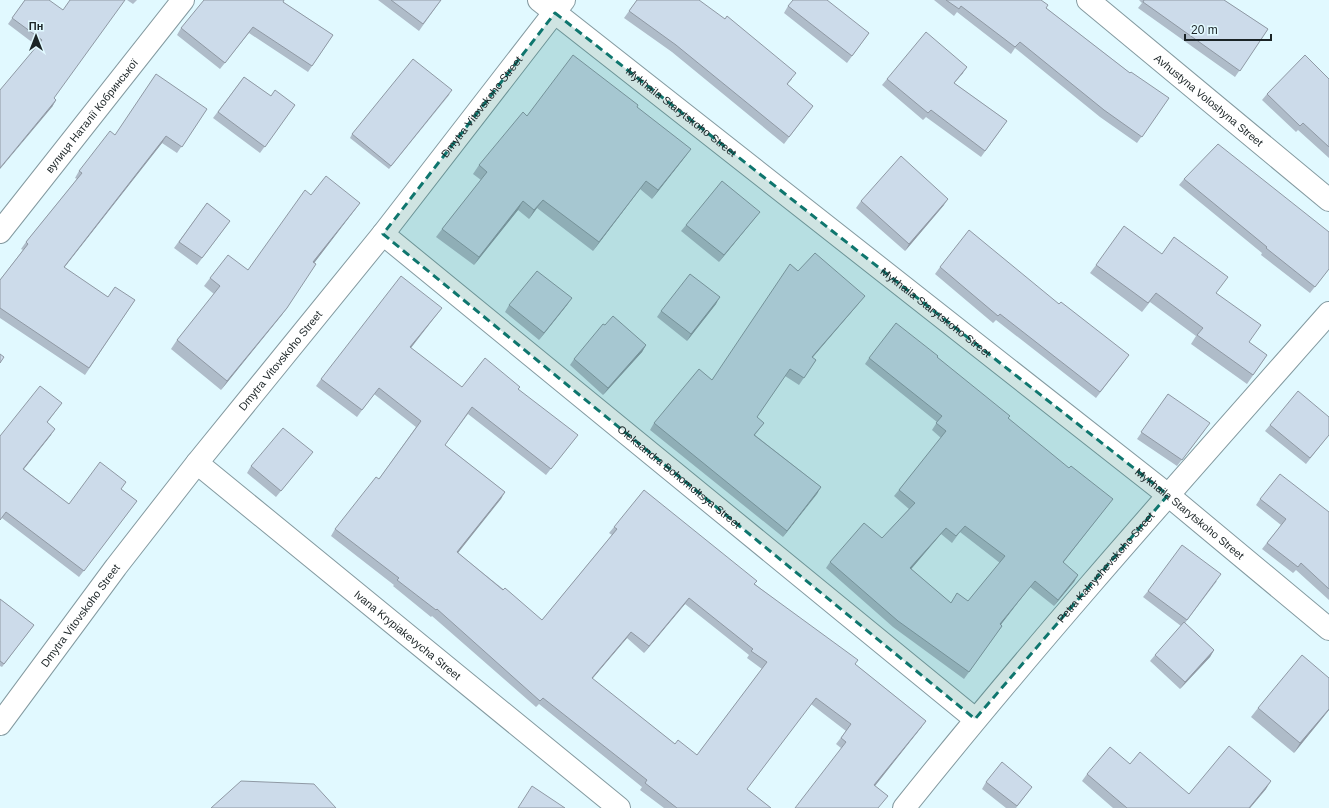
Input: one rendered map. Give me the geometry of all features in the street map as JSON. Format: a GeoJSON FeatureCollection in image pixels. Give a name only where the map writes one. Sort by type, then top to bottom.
{"type":"FeatureCollection","features":[{"type":"Feature","properties":{"kind":"street","name":"вулиця Наталії Кобринської"},"geometry":{"type":"LineString","coordinates":[[0,232],[183,0]]}},
{"type":"Feature","properties":{"kind":"street","name":"Mykhaila Starytskoho Street"},"geometry":{"type":"LineString","coordinates":[[539,0],[560,7],[1168,495],[1329,629]]}},
{"type":"Feature","properties":{"kind":"street","name":"Avhustyna Voloshyna Street"},"geometry":{"type":"LineString","coordinates":[[1088,0],[1329,200]]}},
{"type":"Feature","properties":{"kind":"street","name":"Dmytra Vitovskoho Street"},"geometry":{"type":"LineString","coordinates":[[0,724],[116,567],[197,463],[383,234],[560,7]]}},
{"type":"Feature","properties":{"kind":"street","name":"Oleksandra Bohomoltsya Street"},"geometry":{"type":"LineString","coordinates":[[383,234],[975,719]]}},
{"type":"Feature","properties":{"kind":"street","name":"Petra Kalnyshevskoho Street"},"geometry":{"type":"LineString","coordinates":[[904,808],[975,719],[1168,495],[1329,313]]}},
{"type":"Feature","properties":{"kind":"street","name":"Ivana Krypiakevycha Street"},"geometry":{"type":"LineString","coordinates":[[197,463],[619,808]]}},
{"type":"Feature","properties":{"kind":"highlighted area"},"geometry":{"type":"Polygon","coordinates":[[[555,13],[1168,495],[975,719],[383,234],[555,13]]]}},
{"type":"Feature","properties":{"kind":"building"},"geometry":{"type":"Polygon","coordinates":[[[25,0],[49,0],[63,10],[70,0],[125,0],[54,98],[56,100],[0,168],[0,90],[42,40],[12,18],[25,0]]]}},
{"type":"Feature","properties":{"kind":"building"},"geometry":{"type":"Polygon","coordinates":[[[204,0],[284,0],[283,2],[333,35],[312,66],[253,27],[225,63],[181,28],[204,0]]]}},
{"type":"Feature","properties":{"kind":"building"},"geometry":{"type":"Polygon","coordinates":[[[391,0],[441,0],[423,24],[391,0]]]}},
{"type":"Feature","properties":{"kind":"building"},"geometry":{"type":"Polygon","coordinates":[[[637,0],[699,0],[725,19],[727,16],[796,73],[787,84],[813,106],[789,137],[676,45],[629,11],[637,0]]]}},
{"type":"Feature","properties":{"kind":"building"},"geometry":{"type":"Polygon","coordinates":[[[793,0],[827,0],[869,33],[852,56],[788,6],[793,0]]]}},
{"type":"Feature","properties":{"kind":"building"},"geometry":{"type":"Polygon","coordinates":[[[946,0],[1041,0],[1048,5],[1046,8],[1130,73],[1131,72],[1169,98],[1142,137],[1104,110],[1020,42],[1015,47],[961,6],[959,9],[946,0]]]}},
{"type":"Feature","properties":{"kind":"building"},"geometry":{"type":"Polygon","coordinates":[[[1144,0],[1224,0],[1268,29],[1240,71],[1143,2],[1144,0]]]}},
{"type":"Feature","properties":{"kind":"building"},"geometry":{"type":"Polygon","coordinates":[[[926,32],[967,67],[954,83],[1007,121],[985,151],[931,110],[928,113],[887,79],[926,32]]]}},
{"type":"Feature","properties":{"kind":"building"},"geometry":{"type":"Polygon","coordinates":[[[573,55],[638,105],[637,107],[691,149],[658,190],[646,181],[599,242],[543,200],[534,210],[523,201],[479,257],[442,229],[487,172],[479,165],[523,112],[527,116],[573,55]]]}},
{"type":"Feature","properties":{"kind":"building"},"geometry":{"type":"Polygon","coordinates":[[[1305,55],[1329,79],[1329,147],[1303,123],[1300,126],[1267,94],[1305,55]]]}},
{"type":"Feature","properties":{"kind":"building"},"geometry":{"type":"Polygon","coordinates":[[[413,59],[452,90],[391,166],[352,134],[413,59]]]}},
{"type":"Feature","properties":{"kind":"building"},"geometry":{"type":"Polygon","coordinates":[[[156,74],[207,109],[182,147],[166,136],[64,267],[108,297],[115,287],[135,300],[89,368],[0,308],[0,280],[28,244],[26,242],[82,173],[79,171],[110,131],[115,135],[156,74]]]}},
{"type":"Feature","properties":{"kind":"building"},"geometry":{"type":"Polygon","coordinates":[[[244,77],[271,96],[275,90],[295,105],[265,147],[218,112],[244,77]]]}},
{"type":"Feature","properties":{"kind":"building"},"geometry":{"type":"Polygon","coordinates":[[[1218,144],[1329,232],[1329,269],[1315,287],[1184,179],[1218,144]]]}},
{"type":"Feature","properties":{"kind":"building"},"geometry":{"type":"Polygon","coordinates":[[[901,156],[948,199],[909,244],[861,201],[901,156]]]}},
{"type":"Feature","properties":{"kind":"building"},"geometry":{"type":"Polygon","coordinates":[[[326,176],[360,203],[313,262],[316,264],[287,308],[227,381],[177,340],[220,286],[210,278],[228,255],[248,270],[305,190],[311,195],[326,176]]]}},
{"type":"Feature","properties":{"kind":"building"},"geometry":{"type":"Polygon","coordinates":[[[722,181],[760,212],[724,255],[686,225],[722,181]]]}},
{"type":"Feature","properties":{"kind":"building"},"geometry":{"type":"Polygon","coordinates":[[[207,203],[230,221],[202,258],[179,242],[207,203]]]}},
{"type":"Feature","properties":{"kind":"building"},"geometry":{"type":"Polygon","coordinates":[[[1124,226],[1162,254],[1174,237],[1228,277],[1216,293],[1261,325],[1249,342],[1267,355],[1253,375],[1197,335],[1203,328],[1156,293],[1148,303],[1096,265],[1124,226]]]}},
{"type":"Feature","properties":{"kind":"building"},"geometry":{"type":"Polygon","coordinates":[[[969,230],[1059,304],[1061,302],[1129,355],[1100,392],[1000,314],[998,316],[940,267],[969,230]]]}},
{"type":"Feature","properties":{"kind":"building"},"geometry":{"type":"Polygon","coordinates":[[[815,253],[865,296],[812,357],[816,360],[804,378],[790,369],[757,417],[764,423],[754,435],[821,487],[787,531],[654,423],[699,369],[712,380],[790,264],[798,271],[815,253]]]}},
{"type":"Feature","properties":{"kind":"building"},"geometry":{"type":"Polygon","coordinates":[[[537,271],[572,298],[544,333],[509,305],[537,271]]]}},
{"type":"Feature","properties":{"kind":"building"},"geometry":{"type":"Polygon","coordinates":[[[690,274],[720,297],[691,334],[661,311],[690,274]]]}},
{"type":"Feature","properties":{"kind":"building"},"geometry":{"type":"Polygon","coordinates":[[[401,276],[442,308],[410,347],[462,387],[485,358],[520,387],[518,389],[578,435],[551,469],[472,407],[445,445],[505,492],[457,552],[503,590],[505,588],[542,620],[617,529],[614,527],[644,490],[757,581],[754,584],[858,660],[855,664],[926,721],[874,785],[888,796],[878,808],[795,808],[846,742],[841,738],[851,724],[816,698],[747,789],[771,808],[677,808],[645,783],[647,780],[543,698],[540,701],[437,609],[436,610],[397,580],[399,578],[335,529],[376,477],[379,479],[421,421],[379,388],[362,410],[321,379],[401,276]],[[689,598],[649,646],[631,632],[592,678],[675,744],[678,740],[697,755],[767,662],[751,651],[753,649],[689,598]]]}},
{"type":"Feature","properties":{"kind":"building"},"geometry":{"type":"Polygon","coordinates":[[[613,316],[646,345],[608,388],[574,359],[603,324],[605,325],[613,316]]]}},
{"type":"Feature","properties":{"kind":"building"},"geometry":{"type":"Polygon","coordinates":[[[896,323],[1010,416],[1008,418],[1069,468],[1071,466],[1113,499],[1063,562],[1078,575],[1058,600],[1035,581],[1000,624],[1002,626],[969,672],[898,621],[830,562],[864,523],[882,538],[915,503],[899,490],[946,431],[936,423],[942,416],[869,358],[896,323]],[[965,526],[956,536],[946,528],[910,568],[951,603],[957,593],[968,601],[1005,556],[965,526]]]}},
{"type":"Feature","properties":{"kind":"building"},"geometry":{"type":"Polygon","coordinates":[[[0,354],[4,357],[0,363],[0,354]]]}},
{"type":"Feature","properties":{"kind":"building"},"geometry":{"type":"Polygon","coordinates":[[[40,386],[62,403],[47,422],[55,429],[23,469],[69,504],[100,462],[126,482],[121,489],[137,501],[84,571],[6,512],[0,520],[0,436],[40,386]]]}},
{"type":"Feature","properties":{"kind":"building"},"geometry":{"type":"Polygon","coordinates":[[[1298,391],[1329,417],[1329,435],[1310,458],[1270,425],[1298,391]]]}},
{"type":"Feature","properties":{"kind":"building"},"geometry":{"type":"Polygon","coordinates":[[[1168,394],[1210,423],[1182,460],[1141,432],[1168,394]]]}},
{"type":"Feature","properties":{"kind":"building"},"geometry":{"type":"Polygon","coordinates":[[[283,428],[313,452],[281,491],[251,466],[283,428]]]}},
{"type":"Feature","properties":{"kind":"building"},"geometry":{"type":"Polygon","coordinates":[[[1280,474],[1329,512],[1329,589],[1301,563],[1298,567],[1267,543],[1286,519],[1260,499],[1280,474]]]}},
{"type":"Feature","properties":{"kind":"building"},"geometry":{"type":"Polygon","coordinates":[[[1182,545],[1221,574],[1187,620],[1148,591],[1182,545]]]}},
{"type":"Feature","properties":{"kind":"building"},"geometry":{"type":"Polygon","coordinates":[[[0,599],[34,625],[4,664],[0,661],[0,599]]]}},
{"type":"Feature","properties":{"kind":"building"},"geometry":{"type":"Polygon","coordinates":[[[1184,622],[1214,650],[1185,682],[1155,655],[1184,622]]]}},
{"type":"Feature","properties":{"kind":"building"},"geometry":{"type":"Polygon","coordinates":[[[1302,655],[1329,678],[1329,709],[1300,743],[1258,708],[1302,655]]]}},
{"type":"Feature","properties":{"kind":"building"},"geometry":{"type":"Polygon","coordinates":[[[1229,746],[1271,781],[1249,808],[1127,808],[1087,774],[1110,747],[1130,764],[1140,752],[1189,794],[1229,746]]]}},
{"type":"Feature","properties":{"kind":"building"},"geometry":{"type":"Polygon","coordinates":[[[1002,762],[1032,787],[1017,806],[986,782],[1002,762]]]}},
{"type":"Feature","properties":{"kind":"building"},"geometry":{"type":"Polygon","coordinates":[[[241,781],[314,784],[336,808],[211,808],[241,781]]]}},
{"type":"Feature","properties":{"kind":"building"},"geometry":{"type":"Polygon","coordinates":[[[532,786],[565,808],[518,808],[532,786]]]}}]}
